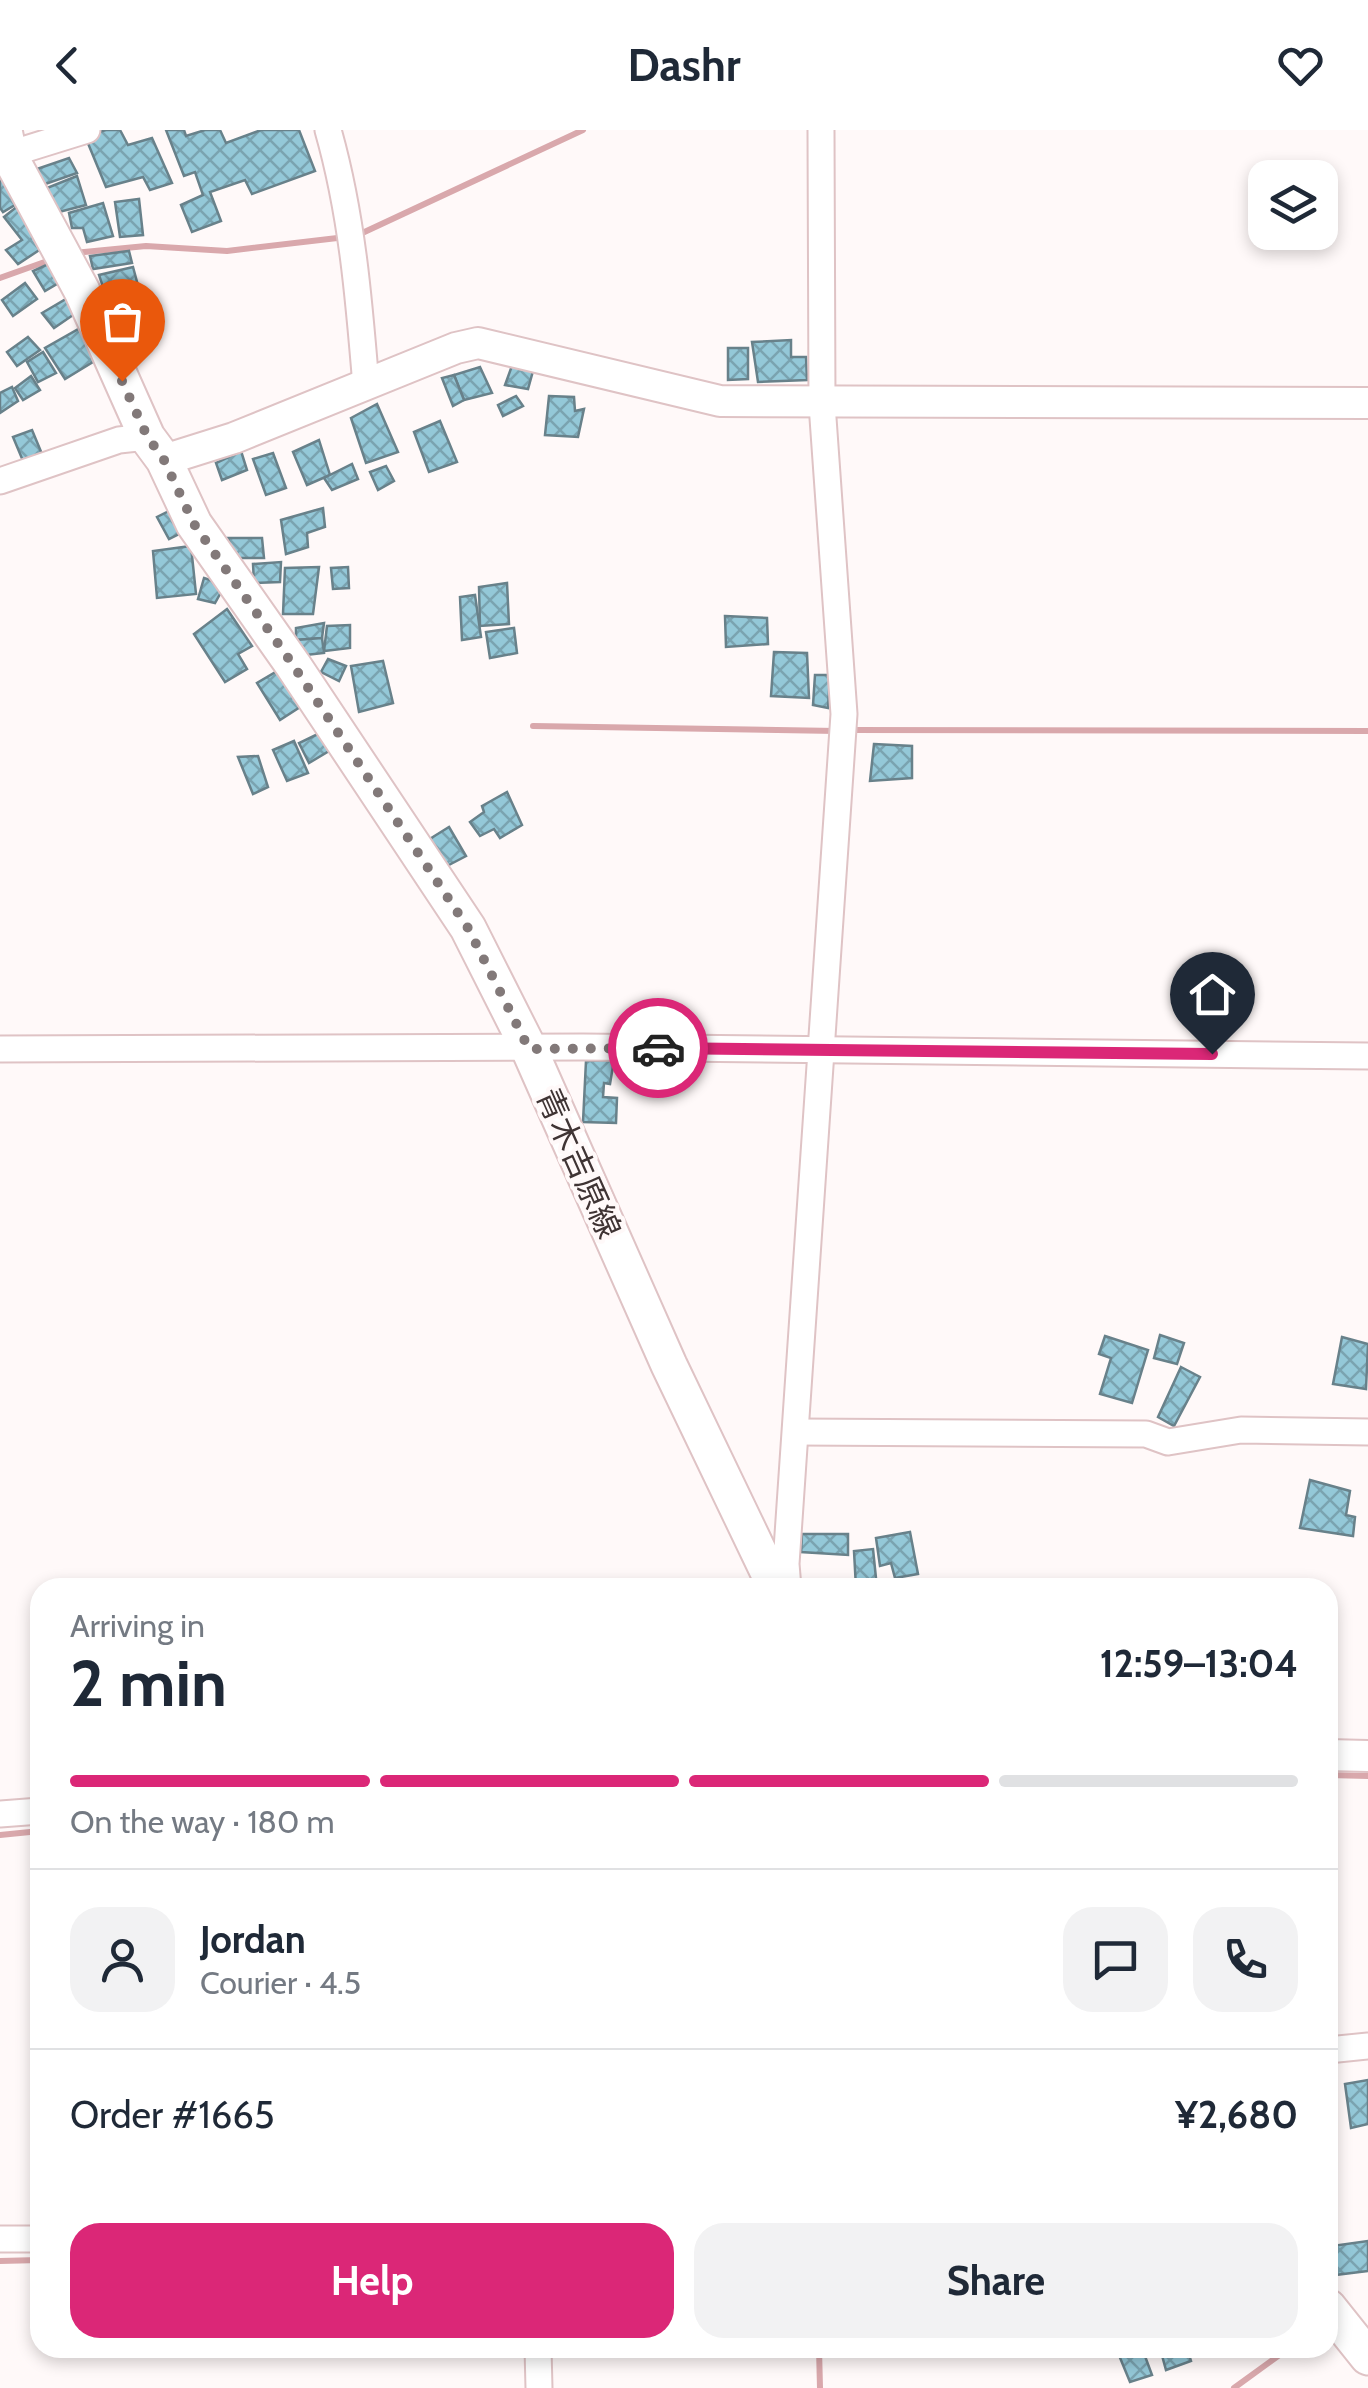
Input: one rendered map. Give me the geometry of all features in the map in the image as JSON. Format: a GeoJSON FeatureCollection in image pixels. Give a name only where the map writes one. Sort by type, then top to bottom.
{"type":"FeatureCollection","features":[{"type":"Feature","properties":{"kind":"main road","name":"青木吉原線"},"geometry":{"type":"LineString","coordinates":[[4,147],[82,291],[194,524],[468,928],[529,1049],[669,1364],[771,1578]]}},
{"type":"Feature","properties":{"kind":"main road"},"geometry":{"type":"LineString","coordinates":[[1338,2320],[1368,2356]]}},
{"type":"Feature","properties":{"kind":"street"},"geometry":{"type":"LineString","coordinates":[[4,147],[87,130]]}},
{"type":"Feature","properties":{"kind":"street"},"geometry":{"type":"LineString","coordinates":[[328,130],[339,169],[357,273],[366,386]]}},
{"type":"Feature","properties":{"kind":"street"},"geometry":{"type":"LineString","coordinates":[[787,1578],[844,714],[822,404],[821,130]]}},
{"type":"Feature","properties":{"kind":"street"},"geometry":{"type":"LineString","coordinates":[[0,482],[119,440],[156,448],[234,438],[456,348],[478,343],[720,402],[1368,403]]}},
{"type":"Feature","properties":{"kind":"street"},"geometry":{"type":"LineString","coordinates":[[0,1049],[583,1047],[1368,1056]]}},
{"type":"Feature","properties":{"kind":"street"},"geometry":{"type":"LineString","coordinates":[[796,1432],[1146,1434],[1168,1442],[1240,1430],[1368,1432]]}},
{"type":"Feature","properties":{"kind":"street"},"geometry":{"type":"LineString","coordinates":[[1338,1755],[1368,1756]]}},
{"type":"Feature","properties":{"kind":"street"},"geometry":{"type":"LineString","coordinates":[[0,1814],[30,1811]]}},
{"type":"Feature","properties":{"kind":"street"},"geometry":{"type":"LineString","coordinates":[[1338,2049],[1368,2046]]}},
{"type":"Feature","properties":{"kind":"street"},"geometry":{"type":"LineString","coordinates":[[0,2239],[30,2239]]}},
{"type":"Feature","properties":{"kind":"street"},"geometry":{"type":"LineString","coordinates":[[538,2358],[538,2388]]}},
{"type":"Feature","properties":{"kind":"building"},"geometry":{"type":"Polygon","coordinates":[[[120,130],[128,145],[152,138],[172,183],[150,190],[143,177],[106,187],[85,136],[120,130]]]}},
{"type":"Feature","properties":{"kind":"building"},"geometry":{"type":"Polygon","coordinates":[[[166,130],[184,130],[186,136],[220,130],[226,143],[261,130],[299,130],[315,171],[252,194],[245,180],[210,192],[221,221],[192,232],[181,205],[203,195],[195,172],[184,176],[166,130]]]}},
{"type":"Feature","properties":{"kind":"building"},"geometry":{"type":"Polygon","coordinates":[[[69,158],[77,173],[34,188],[28,172],[69,158]]]}},
{"type":"Feature","properties":{"kind":"building"},"geometry":{"type":"Polygon","coordinates":[[[0,167],[20,202],[3,212],[0,208],[0,167]]]}},
{"type":"Feature","properties":{"kind":"building"},"geometry":{"type":"Polygon","coordinates":[[[77,176],[86,205],[55,213],[47,188],[77,176]]]}},
{"type":"Feature","properties":{"kind":"building"},"geometry":{"type":"Polygon","coordinates":[[[139,199],[143,235],[120,237],[115,202],[139,199]]]}},
{"type":"Feature","properties":{"kind":"building"},"geometry":{"type":"Polygon","coordinates":[[[103,203],[113,236],[87,242],[83,228],[72,228],[69,213],[103,203]]]}},
{"type":"Feature","properties":{"kind":"building"},"geometry":{"type":"Polygon","coordinates":[[[19,205],[47,245],[18,264],[6,250],[22,240],[4,217],[19,205]]]}},
{"type":"Feature","properties":{"kind":"building"},"geometry":{"type":"Polygon","coordinates":[[[129,251],[132,263],[93,269],[90,256],[129,251]]]}},
{"type":"Feature","properties":{"kind":"building"},"geometry":{"type":"Polygon","coordinates":[[[57,260],[67,278],[45,291],[33,271],[57,260]]]}},
{"type":"Feature","properties":{"kind":"building"},"geometry":{"type":"Polygon","coordinates":[[[133,267],[146,315],[114,320],[99,275],[133,267]]]}},
{"type":"Feature","properties":{"kind":"building"},"geometry":{"type":"Polygon","coordinates":[[[25,283],[37,299],[13,316],[2,300],[25,283]]]}},
{"type":"Feature","properties":{"kind":"building"},"geometry":{"type":"Polygon","coordinates":[[[66,299],[76,313],[54,328],[42,313],[66,299]]]}},
{"type":"Feature","properties":{"kind":"building"},"geometry":{"type":"Polygon","coordinates":[[[82,327],[101,357],[65,379],[45,348],[82,327]]]}},
{"type":"Feature","properties":{"kind":"building"},"geometry":{"type":"Polygon","coordinates":[[[28,337],[40,350],[17,366],[7,352],[28,337]]]}},
{"type":"Feature","properties":{"kind":"building"},"geometry":{"type":"Polygon","coordinates":[[[791,340],[791,357],[806,357],[807,380],[758,382],[752,342],[791,340]]]}},
{"type":"Feature","properties":{"kind":"building"},"geometry":{"type":"Polygon","coordinates":[[[728,348],[748,348],[748,379],[728,380],[728,348]]]}},
{"type":"Feature","properties":{"kind":"building"},"geometry":{"type":"Polygon","coordinates":[[[43,352],[56,373],[38,382],[27,362],[43,352]]]}},
{"type":"Feature","properties":{"kind":"building"},"geometry":{"type":"Polygon","coordinates":[[[513,363],[533,371],[528,389],[505,385],[513,363]]]}},
{"type":"Feature","properties":{"kind":"building"},"geometry":{"type":"Polygon","coordinates":[[[480,367],[492,393],[464,400],[454,375],[480,367]]]}},
{"type":"Feature","properties":{"kind":"building"},"geometry":{"type":"Polygon","coordinates":[[[454,375],[464,400],[453,406],[442,378],[454,375]]]}},
{"type":"Feature","properties":{"kind":"building"},"geometry":{"type":"Polygon","coordinates":[[[31,376],[40,390],[23,400],[15,388],[31,376]]]}},
{"type":"Feature","properties":{"kind":"building"},"geometry":{"type":"Polygon","coordinates":[[[12,387],[18,401],[0,413],[0,393],[12,387]]]}},
{"type":"Feature","properties":{"kind":"building"},"geometry":{"type":"Polygon","coordinates":[[[516,396],[523,406],[503,416],[498,405],[516,396]]]}},
{"type":"Feature","properties":{"kind":"building"},"geometry":{"type":"Polygon","coordinates":[[[549,396],[574,397],[575,411],[584,409],[578,437],[545,435],[549,396]]]}},
{"type":"Feature","properties":{"kind":"building"},"geometry":{"type":"Polygon","coordinates":[[[377,404],[398,452],[366,463],[351,418],[377,404]]]}},
{"type":"Feature","properties":{"kind":"building"},"geometry":{"type":"Polygon","coordinates":[[[440,421],[457,462],[429,472],[414,432],[440,421]]]}},
{"type":"Feature","properties":{"kind":"building"},"geometry":{"type":"Polygon","coordinates":[[[32,430],[42,454],[23,461],[13,437],[32,430]]]}},
{"type":"Feature","properties":{"kind":"building"},"geometry":{"type":"Polygon","coordinates":[[[319,440],[330,475],[307,485],[293,452],[319,440]]]}},
{"type":"Feature","properties":{"kind":"building"},"geometry":{"type":"Polygon","coordinates":[[[241,451],[247,470],[222,480],[216,463],[241,451]]]}},
{"type":"Feature","properties":{"kind":"building"},"geometry":{"type":"Polygon","coordinates":[[[273,453],[286,488],[266,495],[253,459],[273,453]]]}},
{"type":"Feature","properties":{"kind":"building"},"geometry":{"type":"Polygon","coordinates":[[[352,464],[358,479],[332,490],[324,478],[352,464]]]}},
{"type":"Feature","properties":{"kind":"building"},"geometry":{"type":"Polygon","coordinates":[[[386,466],[394,481],[378,490],[370,472],[386,466]]]}},
{"type":"Feature","properties":{"kind":"building"},"geometry":{"type":"Polygon","coordinates":[[[323,508],[325,527],[307,533],[308,547],[286,554],[281,520],[323,508]]]}},
{"type":"Feature","properties":{"kind":"building"},"geometry":{"type":"Polygon","coordinates":[[[173,509],[187,530],[169,539],[157,517],[173,509]]]}},
{"type":"Feature","properties":{"kind":"building"},"geometry":{"type":"Polygon","coordinates":[[[228,538],[262,538],[264,558],[234,558],[228,538]]]}},
{"type":"Feature","properties":{"kind":"building"},"geometry":{"type":"Polygon","coordinates":[[[191,546],[196,594],[157,598],[153,551],[191,546]]]}},
{"type":"Feature","properties":{"kind":"building"},"geometry":{"type":"Polygon","coordinates":[[[281,562],[280,582],[254,583],[253,564],[281,562]]]}},
{"type":"Feature","properties":{"kind":"building"},"geometry":{"type":"Polygon","coordinates":[[[319,567],[313,614],[283,614],[285,568],[319,567]]]}},
{"type":"Feature","properties":{"kind":"building"},"geometry":{"type":"Polygon","coordinates":[[[348,567],[349,588],[333,589],[331,568],[348,567]]]}},
{"type":"Feature","properties":{"kind":"building"},"geometry":{"type":"Polygon","coordinates":[[[204,578],[225,585],[215,603],[198,599],[204,578]]]}},
{"type":"Feature","properties":{"kind":"building"},"geometry":{"type":"Polygon","coordinates":[[[507,583],[509,624],[480,626],[479,587],[507,583]]]}},
{"type":"Feature","properties":{"kind":"building"},"geometry":{"type":"Polygon","coordinates":[[[475,595],[481,637],[462,640],[460,597],[475,595]]]}},
{"type":"Feature","properties":{"kind":"building"},"geometry":{"type":"Polygon","coordinates":[[[227,609],[252,646],[238,654],[247,669],[225,682],[194,634],[227,609]]]}},
{"type":"Feature","properties":{"kind":"building"},"geometry":{"type":"Polygon","coordinates":[[[725,616],[767,618],[768,644],[726,647],[725,616]]]}},
{"type":"Feature","properties":{"kind":"building"},"geometry":{"type":"Polygon","coordinates":[[[324,623],[322,638],[296,640],[296,628],[324,623]]]}},
{"type":"Feature","properties":{"kind":"building"},"geometry":{"type":"Polygon","coordinates":[[[350,625],[350,648],[324,651],[327,626],[350,625]]]}},
{"type":"Feature","properties":{"kind":"building"},"geometry":{"type":"Polygon","coordinates":[[[514,628],[517,653],[490,658],[486,632],[514,628]]]}},
{"type":"Feature","properties":{"kind":"building"},"geometry":{"type":"Polygon","coordinates":[[[322,638],[324,653],[296,656],[296,640],[322,638]]]}},
{"type":"Feature","properties":{"kind":"building"},"geometry":{"type":"Polygon","coordinates":[[[774,652],[807,653],[809,698],[771,696],[774,652]]]}},
{"type":"Feature","properties":{"kind":"building"},"geometry":{"type":"Polygon","coordinates":[[[328,659],[346,666],[339,681],[321,672],[328,659]]]}},
{"type":"Feature","properties":{"kind":"building"},"geometry":{"type":"Polygon","coordinates":[[[383,661],[393,703],[359,712],[351,666],[383,661]]]}},
{"type":"Feature","properties":{"kind":"building"},"geometry":{"type":"Polygon","coordinates":[[[279,670],[300,707],[280,720],[257,683],[279,670]]]}},
{"type":"Feature","properties":{"kind":"building"},"geometry":{"type":"Polygon","coordinates":[[[815,675],[830,675],[828,708],[813,705],[815,675]]]}},
{"type":"Feature","properties":{"kind":"building"},"geometry":{"type":"Polygon","coordinates":[[[320,733],[329,751],[309,763],[299,743],[320,733]]]}},
{"type":"Feature","properties":{"kind":"building"},"geometry":{"type":"Polygon","coordinates":[[[294,741],[308,773],[287,781],[273,750],[294,741]]]}},
{"type":"Feature","properties":{"kind":"building"},"geometry":{"type":"Polygon","coordinates":[[[874,744],[912,746],[912,778],[870,781],[874,744]]]}},
{"type":"Feature","properties":{"kind":"building"},"geometry":{"type":"Polygon","coordinates":[[[258,756],[268,787],[253,794],[238,757],[258,756]]]}},
{"type":"Feature","properties":{"kind":"building"},"geometry":{"type":"Polygon","coordinates":[[[507,792],[522,825],[500,838],[494,829],[480,836],[470,822],[484,812],[482,806],[507,792]]]}},
{"type":"Feature","properties":{"kind":"building"},"geometry":{"type":"Polygon","coordinates":[[[449,827],[466,856],[447,866],[428,840],[449,827]]]}},
{"type":"Feature","properties":{"kind":"building"},"geometry":{"type":"Polygon","coordinates":[[[614,1060],[610,1084],[604,1083],[603,1097],[617,1098],[616,1123],[583,1122],[586,1061],[614,1060]]]}},
{"type":"Feature","properties":{"kind":"building"},"geometry":{"type":"Polygon","coordinates":[[[1160,1335],[1184,1343],[1177,1364],[1154,1358],[1160,1335]]]}},
{"type":"Feature","properties":{"kind":"building"},"geometry":{"type":"Polygon","coordinates":[[[1105,1336],[1148,1350],[1132,1403],[1100,1394],[1111,1358],[1099,1354],[1105,1336]]]}},
{"type":"Feature","properties":{"kind":"building"},"geometry":{"type":"Polygon","coordinates":[[[1342,1337],[1368,1344],[1366,1389],[1333,1384],[1342,1337]]]}},
{"type":"Feature","properties":{"kind":"building"},"geometry":{"type":"Polygon","coordinates":[[[1181,1367],[1200,1377],[1174,1426],[1158,1417],[1181,1367]]]}},
{"type":"Feature","properties":{"kind":"building"},"geometry":{"type":"Polygon","coordinates":[[[1310,1480],[1350,1491],[1346,1515],[1355,1517],[1353,1536],[1300,1528],[1310,1480]]]}},
{"type":"Feature","properties":{"kind":"building"},"geometry":{"type":"Polygon","coordinates":[[[910,1532],[918,1574],[895,1578],[891,1563],[880,1566],[876,1538],[910,1532]]]}},
{"type":"Feature","properties":{"kind":"building"},"geometry":{"type":"Polygon","coordinates":[[[802,1534],[848,1534],[848,1555],[801,1552],[802,1534]]]}},
{"type":"Feature","properties":{"kind":"building"},"geometry":{"type":"Polygon","coordinates":[[[873,1549],[876,1578],[855,1578],[854,1551],[873,1549]]]}},
{"type":"Feature","properties":{"kind":"building"},"geometry":{"type":"Polygon","coordinates":[[[1368,2080],[1368,2124],[1351,2128],[1345,2084],[1368,2080]]]}},
{"type":"Feature","properties":{"kind":"building"},"geometry":{"type":"Polygon","coordinates":[[[1368,2241],[1368,2271],[1338,2275],[1338,2245],[1368,2241]]]}},
{"type":"Feature","properties":{"kind":"building"},"geometry":{"type":"Polygon","coordinates":[[[1120,2358],[1146,2358],[1152,2375],[1130,2382],[1120,2358]]]}},
{"type":"Feature","properties":{"kind":"building"},"geometry":{"type":"Polygon","coordinates":[[[1163,2358],[1190,2358],[1191,2361],[1166,2370],[1163,2358]]]}},
{"type":"Feature","properties":{"kind":"waterway"},"geometry":{"type":"LineString","coordinates":[[358,235],[583,130]]}},
{"type":"Feature","properties":{"kind":"waterway"},"geometry":{"type":"LineString","coordinates":[[74,253],[146,246],[227,251],[346,237]]}},
{"type":"Feature","properties":{"kind":"waterway"},"geometry":{"type":"LineString","coordinates":[[0,278],[53,259]]}},
{"type":"Feature","properties":{"kind":"waterway"},"geometry":{"type":"LineString","coordinates":[[533,726],[837,731]]}},
{"type":"Feature","properties":{"kind":"waterway"},"geometry":{"type":"LineString","coordinates":[[849,730],[1368,731]]}},
{"type":"Feature","properties":{"kind":"waterway"},"geometry":{"type":"LineString","coordinates":[[1338,1775],[1368,1776]]}},
{"type":"Feature","properties":{"kind":"waterway"},"geometry":{"type":"LineString","coordinates":[[0,1835],[30,1832]]}},
{"type":"Feature","properties":{"kind":"waterway"},"geometry":{"type":"LineString","coordinates":[[0,2261],[30,2260]]}},
{"type":"Feature","properties":{"kind":"waterway"},"geometry":{"type":"LineString","coordinates":[[819,2358],[820,2388]]}},
{"type":"Feature","properties":{"kind":"waterway"},"geometry":{"type":"LineString","coordinates":[[1234,2388],[1275,2358]]}},
{"type":"Feature","properties":{"kind":"way so far"},"geometry":{"type":"LineString","coordinates":[[122,381],[194,524],[468,928],[529,1049],[658,1048]]}},
{"type":"Feature","properties":{"kind":"route"},"geometry":{"type":"LineString","coordinates":[[658,1048],[1212,1054]]}}]}
